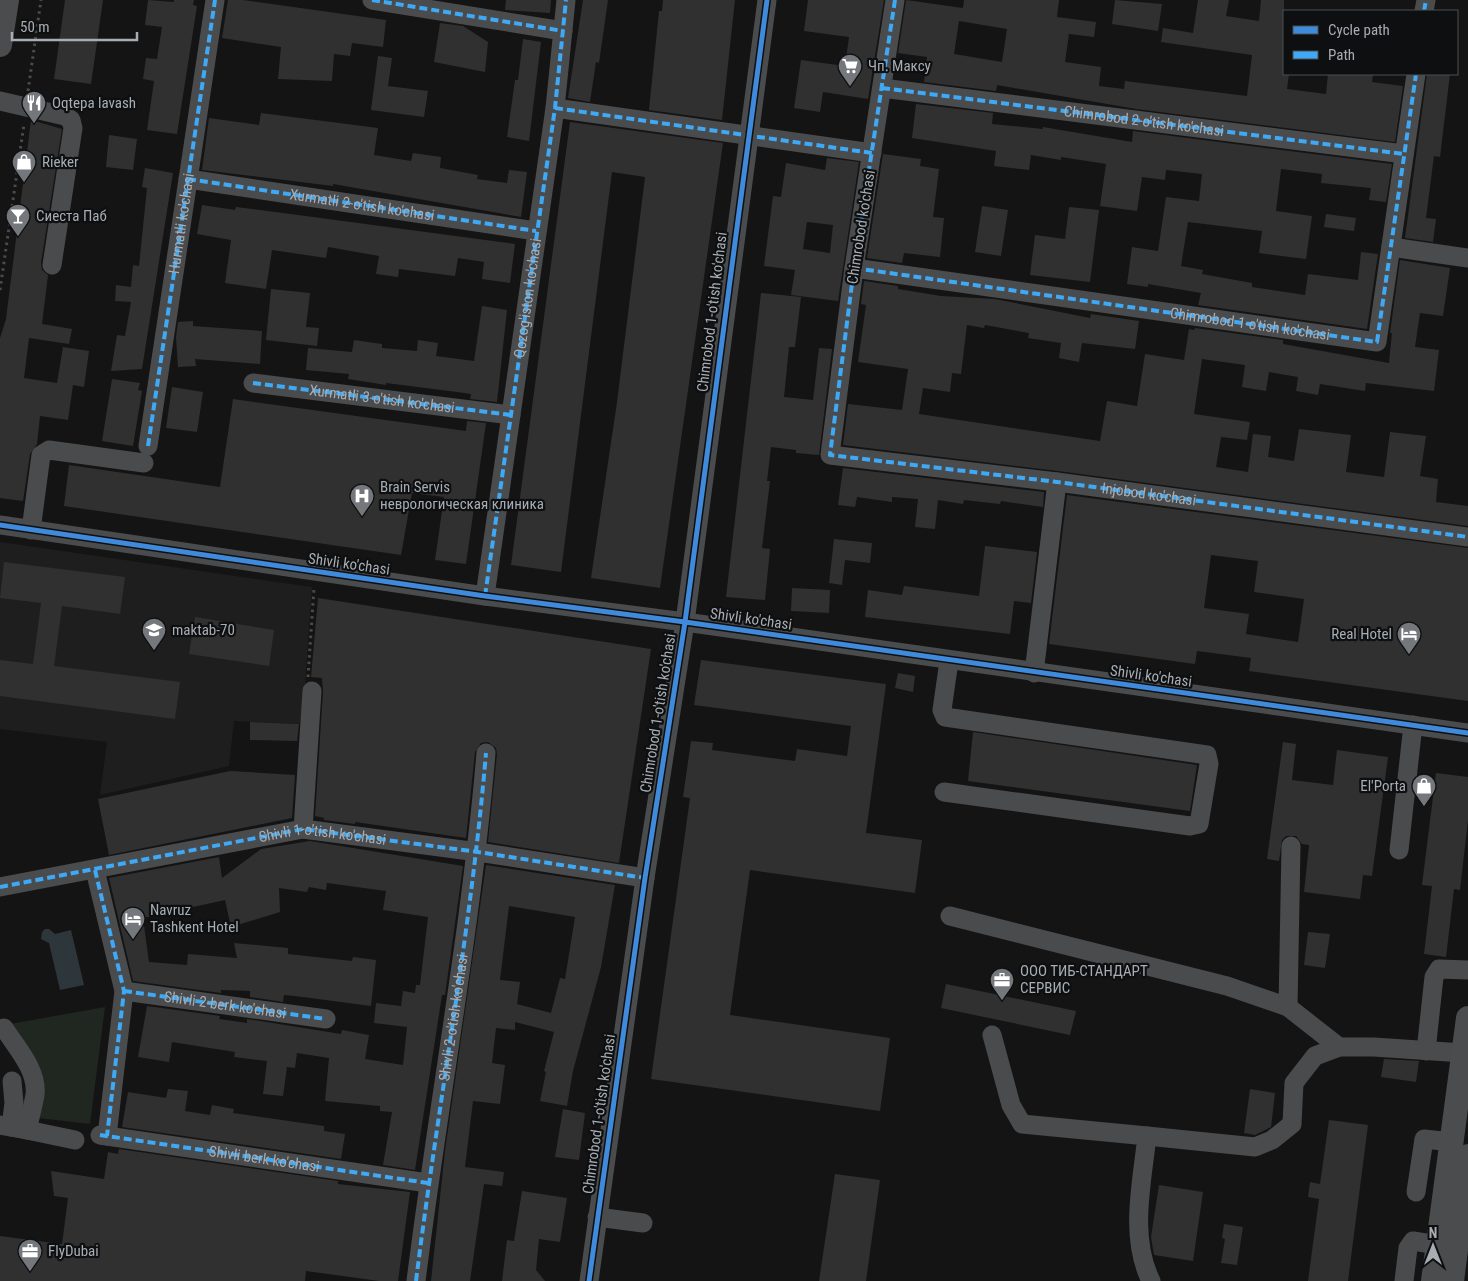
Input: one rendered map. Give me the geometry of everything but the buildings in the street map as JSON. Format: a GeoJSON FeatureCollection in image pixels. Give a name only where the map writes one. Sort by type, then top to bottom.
{"type":"FeatureCollection","features":[{"type":"Feature","properties":{"kind":"main road"},"geometry":{"type":"LineString","coordinates":[[0,45],[7,0]]}},
{"type":"Feature","properties":{"kind":"main road"},"geometry":{"type":"LineString","coordinates":[[1452,1281],[1460,1149],[1463,1053],[1468,1018]]}},
{"type":"Feature","properties":{"kind":"main road"},"geometry":{"type":"LineString","coordinates":[[1433,1281],[1438,1244],[1460,1149]]}},
{"type":"Feature","properties":{"kind":"street","name":"Hurmatli ko'chasi"},"geometry":{"type":"LineString","coordinates":[[32,530],[41,454],[44,452],[49,450],[146,454],[215,0]]}},
{"type":"Feature","properties":{"kind":"street"},"geometry":{"type":"LineString","coordinates":[[372,0],[563,31]]}},
{"type":"Feature","properties":{"kind":"street","name":"Qozog'iston ko'chasi"},"geometry":{"type":"LineString","coordinates":[[485,596],[555,108],[566,0]]}},
{"type":"Feature","properties":{"kind":"street","name":"Chimrobod 1-o'tish ko'chasi"},"geometry":{"type":"LineString","coordinates":[[589,1281],[645,878],[685,622],[766,0]]}},
{"type":"Feature","properties":{"kind":"street","name":"Chimrobod ko'chasi"},"geometry":{"type":"LineString","coordinates":[[830,454],[854,268],[895,0]]}},
{"type":"Feature","properties":{"kind":"street","name":"Chimrobod 1-o'tish ko'chasi"},"geometry":{"type":"LineString","coordinates":[[854,268],[1373,343],[1377,342],[1416,75]]}},
{"type":"Feature","properties":{"kind":"street","name":"Chimrobod 2-o'tish ko'chasi"},"geometry":{"type":"LineString","coordinates":[[882,88],[1404,154]]}},
{"type":"Feature","properties":{"kind":"street"},"geometry":{"type":"LineString","coordinates":[[0,101],[65,116],[70,120],[73,128],[52,265]]}},
{"type":"Feature","properties":{"kind":"street"},"geometry":{"type":"LineString","coordinates":[[555,108],[872,153]]}},
{"type":"Feature","properties":{"kind":"street","name":"Xurmatli 2-o'tish ko'chasi"},"geometry":{"type":"LineString","coordinates":[[188,179],[536,231]]}},
{"type":"Feature","properties":{"kind":"street"},"geometry":{"type":"LineString","coordinates":[[1391,247],[1468,258]]}},
{"type":"Feature","properties":{"kind":"street","name":"Xurmatli 3-o'tish ko'chasi"},"geometry":{"type":"LineString","coordinates":[[253,383],[511,415]]}},
{"type":"Feature","properties":{"kind":"street","name":"Injobod ko'chasi"},"geometry":{"type":"LineString","coordinates":[[830,454],[1057,482],[1468,537]]}},
{"type":"Feature","properties":{"kind":"street"},"geometry":{"type":"LineString","coordinates":[[1034,673],[1057,482]]}},
{"type":"Feature","properties":{"kind":"street","name":"Shivli ko'chasi"},"geometry":{"type":"LineString","coordinates":[[0,525],[485,596],[685,622],[1034,673],[1468,732]]}},
{"type":"Feature","properties":{"kind":"street"},"geometry":{"type":"LineString","coordinates":[[944,792],[1190,826],[1199,824],[1209,764],[1207,755],[945,717],[942,710],[949,661]]}},
{"type":"Feature","properties":{"kind":"street"},"geometry":{"type":"LineString","coordinates":[[303,829],[312,691]]}},
{"type":"Feature","properties":{"kind":"street"},"geometry":{"type":"LineString","coordinates":[[1399,850],[1414,725]]}},
{"type":"Feature","properties":{"kind":"street","name":"Shivli 2-o'tish ko'chasi"},"geometry":{"type":"LineString","coordinates":[[416,1281],[428,1183],[478,852],[486,753]]}},
{"type":"Feature","properties":{"kind":"street","name":"Shivli 1-o'tish ko'chasi"},"geometry":{"type":"LineString","coordinates":[[0,888],[303,829],[478,852],[645,878]]}},
{"type":"Feature","properties":{"kind":"street"},"geometry":{"type":"LineString","coordinates":[[1288,1007],[1291,846]]}},
{"type":"Feature","properties":{"kind":"street"},"geometry":{"type":"LineString","coordinates":[[95,870],[124,991]]}},
{"type":"Feature","properties":{"kind":"street"},"geometry":{"type":"LineString","coordinates":[[950,916],[1227,986],[1288,1007],[1338,1047]]}},
{"type":"Feature","properties":{"kind":"street"},"geometry":{"type":"LineString","coordinates":[[1426,1051],[1434,977],[1440,969],[1468,970]]}},
{"type":"Feature","properties":{"kind":"street","name":"Shivli berk ko'chasi"},"geometry":{"type":"LineString","coordinates":[[124,991],[103,1135],[428,1183]]}},
{"type":"Feature","properties":{"kind":"street","name":"Shivli 2-berk ko'chasi"},"geometry":{"type":"LineString","coordinates":[[124,991],[326,1019]]}},
{"type":"Feature","properties":{"kind":"street"},"geometry":{"type":"LineString","coordinates":[[4,1028],[27,1063],[35,1093],[13,1127]]}},
{"type":"Feature","properties":{"kind":"street"},"geometry":{"type":"LineString","coordinates":[[992,1035],[1011,1105],[1022,1124],[1255,1147],[1272,1140],[1292,1124],[1294,1083],[1315,1056],[1338,1047],[1374,1046],[1463,1053]]}},
{"type":"Feature","properties":{"kind":"street"},"geometry":{"type":"LineString","coordinates":[[12,1081],[14,1102],[13,1127]]}},
{"type":"Feature","properties":{"kind":"street"},"geometry":{"type":"LineString","coordinates":[[13,1127],[75,1140]]}},
{"type":"Feature","properties":{"kind":"street"},"geometry":{"type":"LineString","coordinates":[[1147,1136],[1139,1212],[1140,1239],[1145,1268],[1151,1281]]}},
{"type":"Feature","properties":{"kind":"street"},"geometry":{"type":"LineString","coordinates":[[1416,1192],[1424,1139],[1460,1149]]}},
{"type":"Feature","properties":{"kind":"street"},"geometry":{"type":"LineString","coordinates":[[598,1217],[644,1223]]}},
{"type":"Feature","properties":{"kind":"street"},"geometry":{"type":"LineString","coordinates":[[1404,1281],[1408,1248],[1414,1241],[1438,1244]]}},
{"type":"Feature","properties":{"kind":"path"},"geometry":{"type":"LineString","coordinates":[[0,290],[41,0]]}},
{"type":"Feature","properties":{"kind":"path"},"geometry":{"type":"LineString","coordinates":[[312,691],[308,682],[315,571]]}},
{"type":"Feature","properties":{"kind":"shaded area","name":"maktab-70"},"geometry":{"type":"Polygon","coordinates":[[[0,542],[312,587],[303,714],[299,724],[234,721],[229,766],[100,795],[107,742],[0,729],[0,542]]]}},
{"type":"Feature","properties":{"kind":"shaded area"},"geometry":{"type":"Polygon","coordinates":[[[45,929],[49,929],[55,934],[71,930],[84,985],[60,990],[49,943],[41,939],[42,932],[45,929]]]}},
{"type":"Feature","properties":{"kind":"shaded area"},"geometry":{"type":"Polygon","coordinates":[[[105,1007],[90,1124],[38,1118],[10,1024],[105,1007]]]}},
{"type":"Feature","properties":{"kind":"marked path"},"geometry":{"type":"LineString","coordinates":[[148,446],[215,0]]}},
{"type":"Feature","properties":{"kind":"marked path"},"geometry":{"type":"LineString","coordinates":[[372,0],[563,31]]}},
{"type":"Feature","properties":{"kind":"marked path"},"geometry":{"type":"LineString","coordinates":[[485,596],[555,108],[566,0]]}},
{"type":"Feature","properties":{"kind":"marked path"},"geometry":{"type":"LineString","coordinates":[[895,0],[854,268],[830,455],[1057,482],[1468,537]]}},
{"type":"Feature","properties":{"kind":"marked path"},"geometry":{"type":"LineString","coordinates":[[1424,10],[1426,0]]}},
{"type":"Feature","properties":{"kind":"marked path"},"geometry":{"type":"LineString","coordinates":[[854,268],[1377,342],[1416,75]]}},
{"type":"Feature","properties":{"kind":"marked path"},"geometry":{"type":"LineString","coordinates":[[882,88],[1404,154]]}},
{"type":"Feature","properties":{"kind":"marked path"},"geometry":{"type":"LineString","coordinates":[[555,108],[872,153]]}},
{"type":"Feature","properties":{"kind":"marked path"},"geometry":{"type":"LineString","coordinates":[[188,179],[536,231]]}},
{"type":"Feature","properties":{"kind":"marked path"},"geometry":{"type":"LineString","coordinates":[[253,383],[511,415]]}},
{"type":"Feature","properties":{"kind":"marked path"},"geometry":{"type":"LineString","coordinates":[[416,1281],[472,885],[486,753]]}},
{"type":"Feature","properties":{"kind":"marked path"},"geometry":{"type":"LineString","coordinates":[[0,887],[303,829],[478,852],[645,878]]}},
{"type":"Feature","properties":{"kind":"marked path"},"geometry":{"type":"LineString","coordinates":[[95,870],[124,991],[107,1136]]}},
{"type":"Feature","properties":{"kind":"marked path"},"geometry":{"type":"LineString","coordinates":[[124,991],[326,1019]]}},
{"type":"Feature","properties":{"kind":"marked path"},"geometry":{"type":"LineString","coordinates":[[100,1135],[428,1183]]}},
{"type":"Feature","properties":{"kind":"cycle path"},"geometry":{"type":"LineString","coordinates":[[589,1281],[645,878],[685,622],[767,0]]}},
{"type":"Feature","properties":{"kind":"cycle path"},"geometry":{"type":"LineString","coordinates":[[0,525],[485,596],[685,622],[1468,733]]}},
{"type":"Feature","properties":{"kind":"place","name":"Чп. Максу"},"geometry":{"type":"Point","coordinates":[850,87]}},
{"type":"Feature","properties":{"kind":"place","name":"Oqtepa lavash"},"geometry":{"type":"Point","coordinates":[34,124]}},
{"type":"Feature","properties":{"kind":"place","name":"Rieker"},"geometry":{"type":"Point","coordinates":[24,183]}},
{"type":"Feature","properties":{"kind":"place","name":"Сиеста Паб"},"geometry":{"type":"Point","coordinates":[18,237]}},
{"type":"Feature","properties":{"kind":"place","name":"Brain Servis неврологическая клиника"},"geometry":{"type":"Point","coordinates":[362,517]}},
{"type":"Feature","properties":{"kind":"place","name":"maktab-70"},"geometry":{"type":"Point","coordinates":[154,651]}},
{"type":"Feature","properties":{"kind":"place","name":"Real Hotel"},"geometry":{"type":"Point","coordinates":[1409,655]}},
{"type":"Feature","properties":{"kind":"place","name":"El'Porta"},"geometry":{"type":"Point","coordinates":[1424,807]}},
{"type":"Feature","properties":{"kind":"place","name":"Navruz Tashkent Hotel"},"geometry":{"type":"Point","coordinates":[133,940]}},
{"type":"Feature","properties":{"kind":"place","name":"ООО ТИБ-СТАНДАРТ СЕРВИС"},"geometry":{"type":"Point","coordinates":[1002,1001]}},
{"type":"Feature","properties":{"kind":"place","name":"FlyDubai"},"geometry":{"type":"Point","coordinates":[30,1272]}}]}
